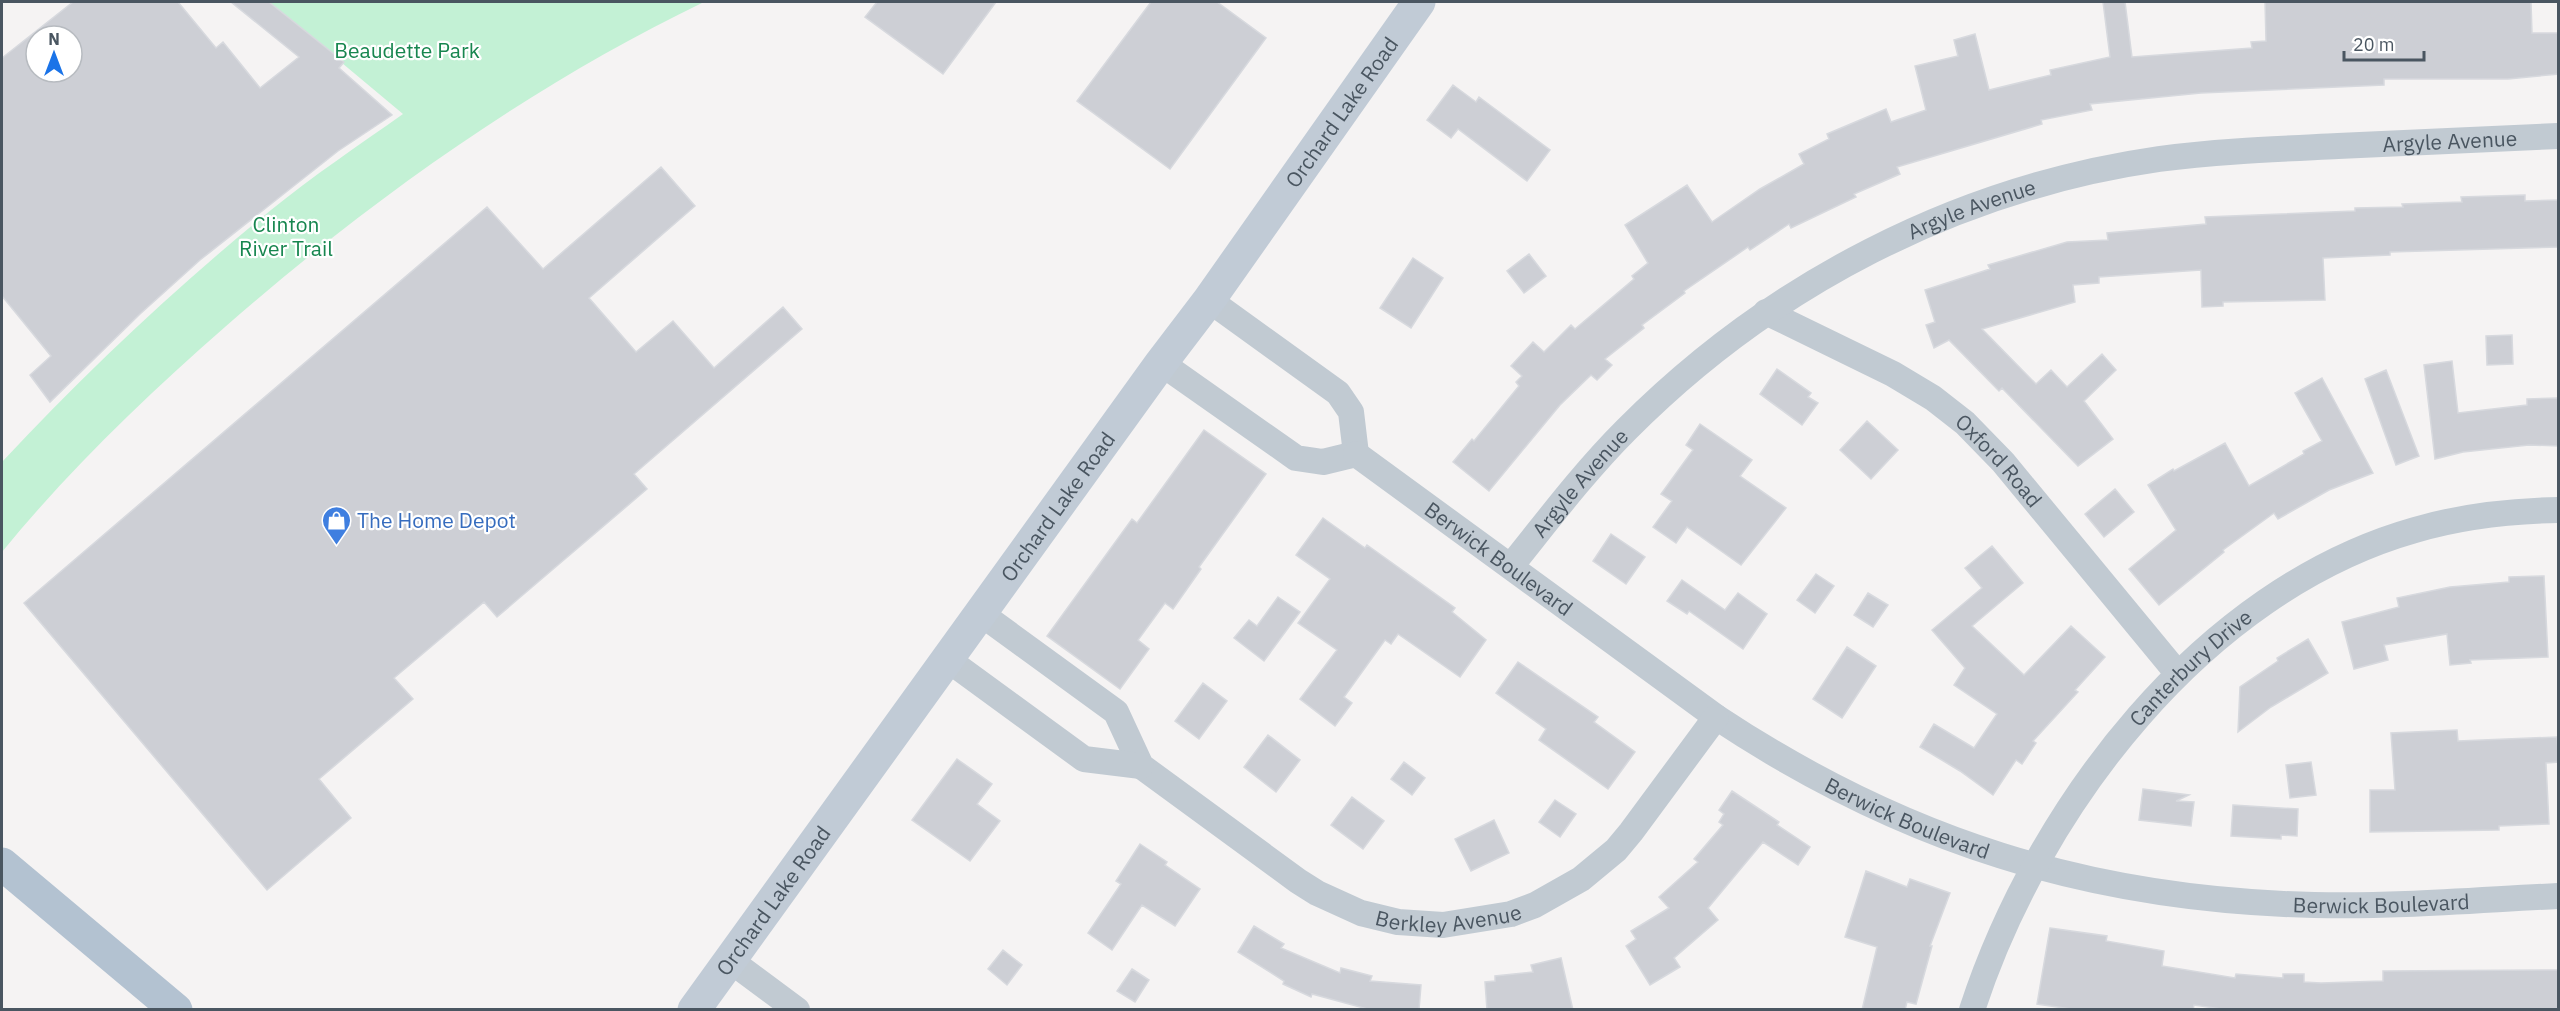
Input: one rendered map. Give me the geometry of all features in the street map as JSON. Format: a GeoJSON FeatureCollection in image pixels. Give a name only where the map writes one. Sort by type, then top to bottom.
{"type":"FeatureCollection","features":[{"type":"Feature","properties":{"kind":"main road","name":"Orchard Lake Road"},"geometry":{"type":"LineString","coordinates":[[694,1010],[1161,363],[1209,300],[1419,2]]}},
{"type":"Feature","properties":{"kind":"main road"},"geometry":{"type":"LineString","coordinates":[[2,864],[176,1010]]}},
{"type":"Feature","properties":{"kind":"street","name":"Argyle Avenue"},"geometry":{"type":"LineString","coordinates":[[1511,566],[1592,466],[1624,432],[1692,368],[1766,312],[1846,263],[1941,218],[2027,188],[2107,168],[2158,159],[2247,151],[2559,136]]}},
{"type":"Feature","properties":{"kind":"street"},"geometry":{"type":"LineString","coordinates":[[1161,363],[1296,458],[1323,462],[1356,454],[1351,412],[1338,393],[1209,300]]}},
{"type":"Feature","properties":{"kind":"street","name":"Oxford Road"},"geometry":{"type":"LineString","coordinates":[[1766,312],[1893,374],[1933,398],[1965,423],[2003,462],[2178,674]]}},
{"type":"Feature","properties":{"kind":"street","name":"Berwick Boulevard"},"geometry":{"type":"LineString","coordinates":[[1356,454],[1716,717],[1791,765],[1904,820],[2034,867],[2158,893],[2276,904],[2372,904],[2559,896]]}},
{"type":"Feature","properties":{"kind":"street","name":"Canterbury Drive"},"geometry":{"type":"LineString","coordinates":[[1972,1010],[1996,944],[2034,867],[2084,787],[2109,753],[2178,674],[2212,643],[2275,595],[2317,570],[2366,548],[2414,530],[2452,521],[2496,513],[2559,510]]}},
{"type":"Feature","properties":{"kind":"street","name":"Berkley Avenue"},"geometry":{"type":"LineString","coordinates":[[980,613],[1116,712],[1141,766],[1298,881],[1339,904],[1398,922],[1443,925],[1464,923],[1511,914],[1559,893],[1599,865],[1631,832],[1716,717]]}},
{"type":"Feature","properties":{"kind":"street","name":"Berkley Avenue"},"geometry":{"type":"LineString","coordinates":[[947,659],[1084,759],[1141,766]]}},
{"type":"Feature","properties":{"kind":"street"},"geometry":{"type":"LineString","coordinates":[[731,961],[797,1010]]}},
{"type":"Feature","properties":{"kind":"green space","name":"Clinton River Trail"},"geometry":{"type":"Polygon","coordinates":[[[269,2],[704,2],[576,70],[514,108],[454,148],[337,234],[225,327],[137,407],[54,492],[2,552],[2,462],[99,363],[200,270],[287,197],[403,114],[269,2]]]}},
{"type":"Feature","properties":{"kind":"building"},"geometry":{"type":"Polygon","coordinates":[[[73,2],[178,2],[216,48],[223,42],[260,88],[299,57],[231,2],[269,2],[344,62],[339,68],[392,115],[338,151],[200,260],[140,314],[50,402],[30,375],[51,356],[2,296],[2,58],[24,41],[24,84],[84,84],[84,24],[45,24],[73,2]]]}},
{"type":"Feature","properties":{"kind":"building"},"geometry":{"type":"Polygon","coordinates":[[[877,2],[996,2],[943,74],[865,17],[877,2]]]}},
{"type":"Feature","properties":{"kind":"building"},"geometry":{"type":"Polygon","coordinates":[[[1151,2],[1217,2],[1266,38],[1170,169],[1077,101],[1151,2]]]}},
{"type":"Feature","properties":{"kind":"building"},"geometry":{"type":"Polygon","coordinates":[[[2103,2],[2125,2],[2132,57],[2252,48],[2251,42],[2266,41],[2265,2],[2531,2],[2532,33],[2559,33],[2559,74],[2508,79],[2384,79],[2384,85],[2201,93],[2090,104],[2092,110],[2041,120],[2042,124],[1897,167],[1900,174],[1854,194],[1856,197],[1791,228],[1789,224],[1750,250],[1748,247],[1684,291],[1685,293],[1642,325],[1644,328],[1605,359],[1612,365],[1597,380],[1591,375],[1560,405],[1489,491],[1453,462],[1472,439],[1474,441],[1519,386],[1516,382],[1522,376],[1511,366],[1533,342],[1544,352],[1571,325],[1575,329],[1634,279],[1632,276],[1648,263],[1625,225],[1687,185],[1712,222],[1760,189],[1804,164],[1799,154],[1829,139],[1827,134],[1886,109],[1891,122],[1926,110],[1915,66],[1958,56],[1954,40],[1975,34],[1989,90],[2051,75],[2050,70],[2110,57],[2103,2]]]}},
{"type":"Feature","properties":{"kind":"building"},"geometry":{"type":"Polygon","coordinates":[[[1453,85],[1476,102],[1479,97],[1550,150],[1527,181],[1458,129],[1451,138],[1427,120],[1453,85]]]}},
{"type":"Feature","properties":{"kind":"building","name":"The Home Depot"},"geometry":{"type":"Polygon","coordinates":[[[661,167],[695,206],[589,298],[636,352],[673,321],[714,368],[783,307],[802,329],[634,474],[647,489],[497,617],[484,602],[394,678],[413,699],[319,779],[351,818],[267,890],[24,603],[487,207],[543,269],[661,167]]]}},
{"type":"Feature","properties":{"kind":"building"},"geometry":{"type":"Polygon","coordinates":[[[2525,195],[2525,201],[2559,200],[2559,247],[2390,252],[2390,255],[2323,258],[2325,300],[2223,302],[2223,306],[2202,307],[2201,270],[2099,277],[2099,283],[2073,285],[2075,302],[1982,329],[2036,384],[2051,370],[2067,387],[2102,354],[2116,370],[2084,401],[2113,439],[2078,466],[2002,388],[1999,391],[1949,340],[1934,348],[1926,325],[1935,322],[1925,290],[1990,269],[1988,265],[2067,242],[2108,240],[2107,233],[2206,224],[2205,217],[2355,211],[2355,208],[2403,207],[2402,204],[2462,202],[2461,197],[2525,195]]]}},
{"type":"Feature","properties":{"kind":"building"},"geometry":{"type":"Polygon","coordinates":[[[1529,254],[1546,276],[1524,293],[1507,271],[1529,254]]]}},
{"type":"Feature","properties":{"kind":"building"},"geometry":{"type":"Polygon","coordinates":[[[1413,258],[1443,278],[1411,328],[1380,308],[1413,258]]]}},
{"type":"Feature","properties":{"kind":"building"},"geometry":{"type":"Polygon","coordinates":[[[2512,335],[2513,364],[2487,365],[2486,336],[2512,335]]]}},
{"type":"Feature","properties":{"kind":"building"},"geometry":{"type":"Polygon","coordinates":[[[2452,361],[2458,413],[2527,405],[2527,399],[2558,398],[2559,446],[2529,445],[2463,452],[2435,459],[2424,365],[2452,361]]]}},
{"type":"Feature","properties":{"kind":"building"},"geometry":{"type":"Polygon","coordinates":[[[1777,369],[1811,393],[1808,397],[1818,403],[1802,425],[1760,394],[1777,369]]]}},
{"type":"Feature","properties":{"kind":"building"},"geometry":{"type":"Polygon","coordinates":[[[2386,370],[2419,456],[2396,465],[2365,379],[2386,370]]]}},
{"type":"Feature","properties":{"kind":"building"},"geometry":{"type":"Polygon","coordinates":[[[2322,378],[2373,473],[2329,490],[2278,519],[2274,513],[2223,550],[2224,552],[2159,605],[2129,569],[2176,530],[2148,485],[2173,469],[2174,471],[2225,443],[2249,486],[2304,454],[2303,451],[2322,441],[2295,393],[2322,378]]]}},
{"type":"Feature","properties":{"kind":"building"},"geometry":{"type":"Polygon","coordinates":[[[1867,421],[1898,450],[1871,479],[1840,450],[1867,421]]]}},
{"type":"Feature","properties":{"kind":"building"},"geometry":{"type":"Polygon","coordinates":[[[1700,424],[1752,460],[1740,476],[1786,508],[1741,565],[1687,527],[1676,543],[1653,527],[1672,501],[1661,494],[1693,450],[1686,445],[1700,424]]]}},
{"type":"Feature","properties":{"kind":"building"},"geometry":{"type":"Polygon","coordinates":[[[1204,430],[1266,474],[1199,567],[1201,569],[1173,609],[1165,603],[1138,640],[1149,649],[1120,689],[1047,636],[1132,519],[1137,523],[1204,430]]]}},
{"type":"Feature","properties":{"kind":"building"},"geometry":{"type":"Polygon","coordinates":[[[2115,489],[2134,512],[2104,537],[2085,514],[2115,489]]]}},
{"type":"Feature","properties":{"kind":"building"},"geometry":{"type":"Polygon","coordinates":[[[1323,518],[1365,548],[1367,545],[1455,608],[1452,612],[1486,640],[1460,677],[1398,634],[1391,644],[1385,640],[1344,697],[1352,703],[1335,726],[1300,699],[1337,650],[1298,623],[1330,579],[1296,555],[1323,518]]]}},
{"type":"Feature","properties":{"kind":"building"},"geometry":{"type":"Polygon","coordinates":[[[1611,534],[1645,557],[1626,584],[1593,561],[1611,534]]]}},
{"type":"Feature","properties":{"kind":"building"},"geometry":{"type":"Polygon","coordinates":[[[1992,546],[2023,583],[1972,626],[2024,675],[2071,626],[2105,657],[2075,690],[2078,692],[2033,741],[2036,743],[2022,764],[2016,760],[1993,795],[1960,771],[1920,747],[1934,724],[1974,748],[1997,714],[1954,685],[1965,668],[1932,630],[1982,588],[1965,568],[1992,546]]]}},
{"type":"Feature","properties":{"kind":"building"},"geometry":{"type":"Polygon","coordinates":[[[1816,574],[1834,586],[1815,613],[1797,600],[1816,574]]]}},
{"type":"Feature","properties":{"kind":"building"},"geometry":{"type":"Polygon","coordinates":[[[2544,576],[2548,657],[2470,660],[2471,663],[2450,665],[2447,634],[2384,645],[2388,660],[2354,669],[2342,622],[2399,607],[2397,598],[2450,587],[2509,582],[2509,577],[2544,576]]]}},
{"type":"Feature","properties":{"kind":"building"},"geometry":{"type":"Polygon","coordinates":[[[1682,580],[1725,610],[1738,593],[1767,614],[1743,649],[1689,611],[1687,614],[1667,601],[1682,580]]]}},
{"type":"Feature","properties":{"kind":"building"},"geometry":{"type":"Polygon","coordinates":[[[1868,593],[1888,605],[1873,627],[1854,615],[1868,593]]]}},
{"type":"Feature","properties":{"kind":"building"},"geometry":{"type":"Polygon","coordinates":[[[1278,597],[1300,612],[1264,661],[1234,638],[1249,620],[1257,626],[1278,597]]]}},
{"type":"Feature","properties":{"kind":"building"},"geometry":{"type":"Polygon","coordinates":[[[2308,639],[2328,673],[2271,707],[2238,732],[2240,687],[2278,661],[2277,658],[2308,639]]]}},
{"type":"Feature","properties":{"kind":"building"},"geometry":{"type":"Polygon","coordinates":[[[1847,647],[1876,666],[1842,718],[1813,699],[1847,647]]]}},
{"type":"Feature","properties":{"kind":"building"},"geometry":{"type":"Polygon","coordinates":[[[1518,662],[1598,717],[1594,722],[1635,752],[1608,789],[1539,740],[1546,729],[1496,693],[1518,662]]]}},
{"type":"Feature","properties":{"kind":"building"},"geometry":{"type":"Polygon","coordinates":[[[1203,683],[1227,701],[1199,739],[1175,721],[1203,683]]]}},
{"type":"Feature","properties":{"kind":"building"},"geometry":{"type":"Polygon","coordinates":[[[2457,730],[2458,741],[2557,737],[2559,762],[2546,763],[2549,824],[2499,826],[2499,830],[2370,832],[2370,790],[2395,790],[2391,733],[2457,730]]]}},
{"type":"Feature","properties":{"kind":"building"},"geometry":{"type":"Polygon","coordinates":[[[1268,735],[1300,760],[1276,792],[1244,767],[1268,735]]]}},
{"type":"Feature","properties":{"kind":"building"},"geometry":{"type":"Polygon","coordinates":[[[957,759],[992,784],[977,804],[1000,821],[970,861],[912,820],[957,759]]]}},
{"type":"Feature","properties":{"kind":"building"},"geometry":{"type":"Polygon","coordinates":[[[1404,762],[1425,778],[1412,795],[1391,779],[1404,762]]]}},
{"type":"Feature","properties":{"kind":"building"},"geometry":{"type":"Polygon","coordinates":[[[2311,762],[2316,795],[2290,798],[2286,765],[2311,762]]]}},
{"type":"Feature","properties":{"kind":"building"},"geometry":{"type":"Polygon","coordinates":[[[2143,789],[2189,795],[2176,801],[2194,802],[2191,826],[2139,820],[2143,789]]]}},
{"type":"Feature","properties":{"kind":"building"},"geometry":{"type":"Polygon","coordinates":[[[1732,791],[1779,822],[1777,825],[1810,847],[1798,865],[1763,842],[1708,908],[1718,920],[1674,958],[1680,967],[1650,985],[1626,946],[1636,939],[1631,931],[1669,908],[1659,897],[1698,862],[1694,859],[1723,825],[1719,822],[1724,814],[1719,810],[1732,791]]]}},
{"type":"Feature","properties":{"kind":"building"},"geometry":{"type":"Polygon","coordinates":[[[1352,797],[1384,821],[1363,849],[1331,825],[1352,797]]]}},
{"type":"Feature","properties":{"kind":"building"},"geometry":{"type":"Polygon","coordinates":[[[1555,800],[1576,814],[1560,837],[1539,822],[1555,800]]]}},
{"type":"Feature","properties":{"kind":"building"},"geometry":{"type":"Polygon","coordinates":[[[2233,805],[2298,809],[2297,836],[2281,835],[2281,839],[2231,836],[2233,805]]]}},
{"type":"Feature","properties":{"kind":"building"},"geometry":{"type":"Polygon","coordinates":[[[1494,820],[1509,853],[1471,871],[1455,839],[1494,820]]]}},
{"type":"Feature","properties":{"kind":"building"},"geometry":{"type":"Polygon","coordinates":[[[1140,844],[1167,862],[1165,865],[1200,889],[1175,926],[1142,905],[1112,950],[1088,933],[1121,884],[1116,881],[1140,844]]]}},
{"type":"Feature","properties":{"kind":"building"},"geometry":{"type":"Polygon","coordinates":[[[1866,871],[1907,887],[1910,879],[1950,893],[1930,946],[1932,946],[1916,1004],[1907,1002],[1905,1010],[1862,1010],[1877,947],[1845,937],[1866,871]]]}},
{"type":"Feature","properties":{"kind":"building"},"geometry":{"type":"Polygon","coordinates":[[[1254,926],[1284,944],[1281,948],[1340,973],[1341,968],[1372,976],[1370,981],[1421,985],[1419,1010],[1371,1010],[1312,994],[1311,997],[1283,984],[1284,981],[1238,952],[1254,926]]]}},
{"type":"Feature","properties":{"kind":"building"},"geometry":{"type":"Polygon","coordinates":[[[2050,928],[2107,936],[2106,941],[2164,951],[2162,966],[2235,978],[2236,974],[2283,978],[2283,974],[2304,974],[2304,982],[2321,983],[2383,981],[2383,971],[2559,970],[2559,1010],[2228,1010],[2194,1005],[2193,1010],[2078,1010],[2037,1004],[2050,928]]]}},
{"type":"Feature","properties":{"kind":"building"},"geometry":{"type":"Polygon","coordinates":[[[1003,950],[1022,965],[1007,985],[988,969],[1003,950]]]}},
{"type":"Feature","properties":{"kind":"building"},"geometry":{"type":"Polygon","coordinates":[[[1561,958],[1573,1010],[1487,1010],[1485,982],[1495,981],[1495,976],[1533,972],[1531,965],[1561,958]]]}},
{"type":"Feature","properties":{"kind":"building"},"geometry":{"type":"Polygon","coordinates":[[[1132,969],[1149,980],[1135,1002],[1117,991],[1132,969]]]}},
{"type":"Feature","properties":{"kind":"place","name":"The Home Depot"},"geometry":{"type":"Point","coordinates":[336,546]}},
{"type":"Feature","properties":{"kind":"park label","name":"Beaudette Park"},"geometry":{"type":"Point","coordinates":[407,50]}}]}
